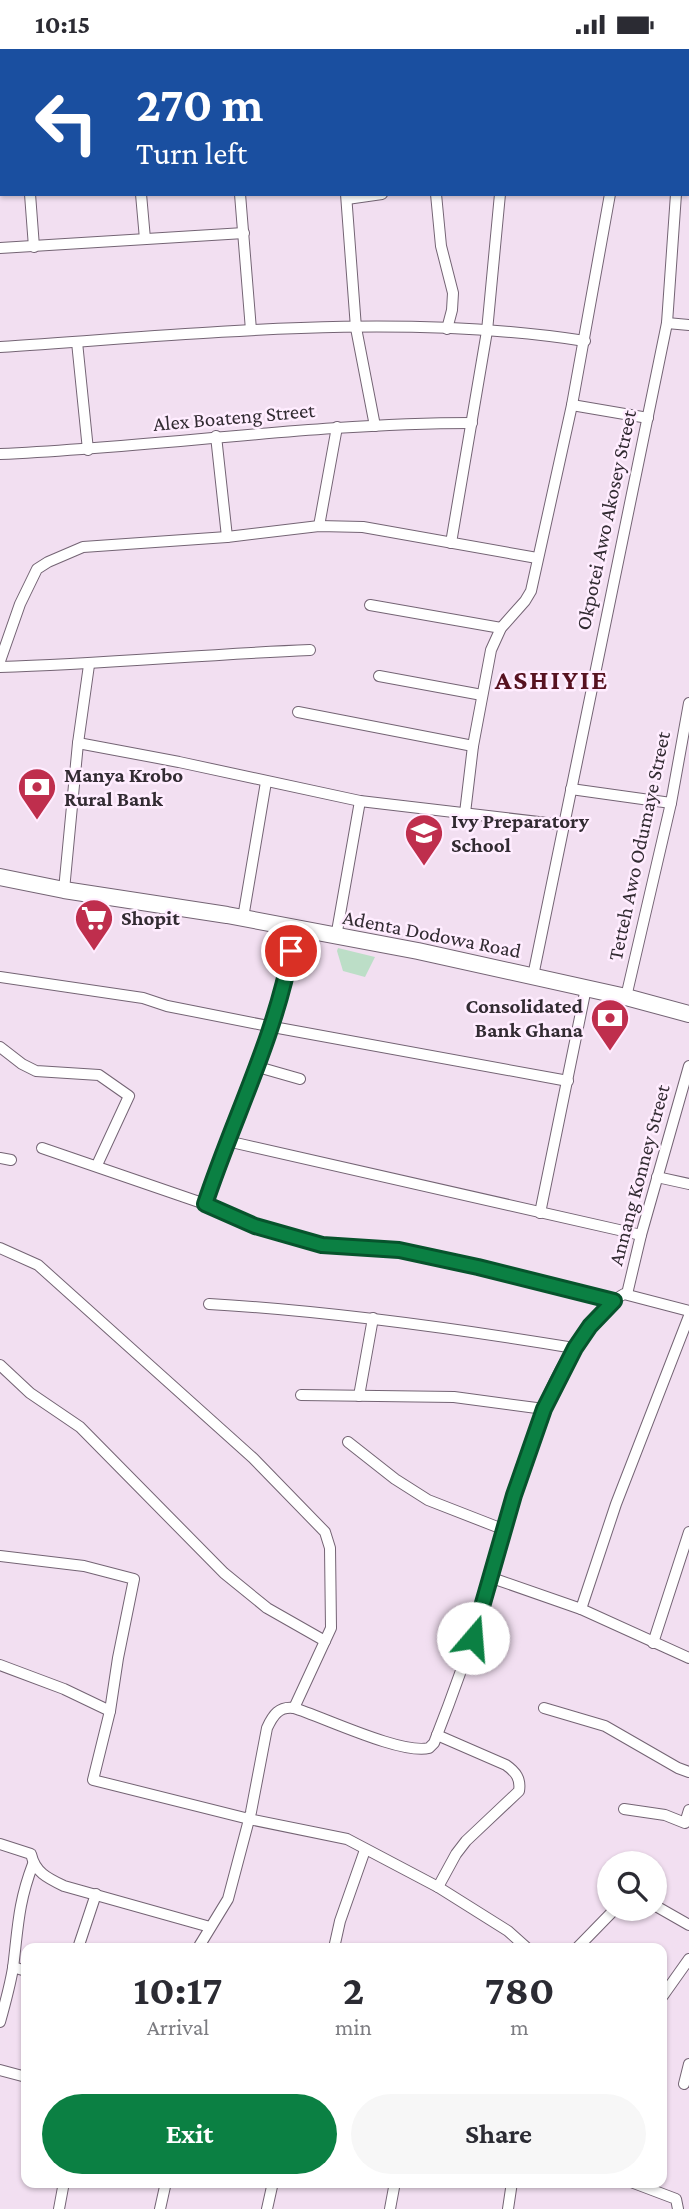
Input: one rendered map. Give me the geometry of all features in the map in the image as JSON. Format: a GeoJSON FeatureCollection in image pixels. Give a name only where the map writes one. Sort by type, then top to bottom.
{"type":"FeatureCollection","features":[{"type":"Feature","properties":{"kind":"main road","name":"Adenta Dodowa Road"},"geometry":{"type":"LineString","coordinates":[[0,877],[418,951],[626,997],[689,1014]]}},
{"type":"Feature","properties":{"kind":"street"},"geometry":{"type":"LineString","coordinates":[[30,196],[34,247]]}},
{"type":"Feature","properties":{"kind":"street"},"geometry":{"type":"LineString","coordinates":[[141,196],[145,239]]}},
{"type":"Feature","properties":{"kind":"street"},"geometry":{"type":"LineString","coordinates":[[240,196],[251,330]]}},
{"type":"Feature","properties":{"kind":"street"},"geometry":{"type":"LineString","coordinates":[[436,196],[441,246],[453,293],[447,329]]}},
{"type":"Feature","properties":{"kind":"street"},"geometry":{"type":"LineString","coordinates":[[451,543],[487,331],[500,196]]}},
{"type":"Feature","properties":{"kind":"street"},"geometry":{"type":"LineString","coordinates":[[465,813],[473,746],[491,650],[501,628],[531,591],[572,405],[610,196]]}},
{"type":"Feature","properties":{"kind":"street","name":"Okpotei Awo Akosey Street"},"geometry":{"type":"LineString","coordinates":[[533,976],[667,323],[676,196]]}},
{"type":"Feature","properties":{"kind":"street"},"geometry":{"type":"LineString","coordinates":[[346,197],[356,328],[375,426]]}},
{"type":"Feature","properties":{"kind":"street"},"geometry":{"type":"LineString","coordinates":[[0,248],[244,233]]}},
{"type":"Feature","properties":{"kind":"street"},"geometry":{"type":"LineString","coordinates":[[667,323],[689,325]]}},
{"type":"Feature","properties":{"kind":"street"},"geometry":{"type":"LineString","coordinates":[[0,347],[251,330],[356,328],[487,331],[584,341]]}},
{"type":"Feature","properties":{"kind":"street"},"geometry":{"type":"LineString","coordinates":[[77,342],[88,450]]}},
{"type":"Feature","properties":{"kind":"street"},"geometry":{"type":"LineString","coordinates":[[572,405],[648,418]]}},
{"type":"Feature","properties":{"kind":"street","name":"Alex Boateng Street"},"geometry":{"type":"LineString","coordinates":[[0,454],[88,450],[216,436],[337,427],[472,423]]}},
{"type":"Feature","properties":{"kind":"street"},"geometry":{"type":"LineString","coordinates":[[319,526],[337,427]]}},
{"type":"Feature","properties":{"kind":"street"},"geometry":{"type":"LineString","coordinates":[[216,436],[227,537]]}},
{"type":"Feature","properties":{"kind":"street"},"geometry":{"type":"LineString","coordinates":[[0,661],[20,604],[37,569],[83,547],[227,537],[319,526],[363,527],[537,558]]}},
{"type":"Feature","properties":{"kind":"street"},"geometry":{"type":"LineString","coordinates":[[370,605],[501,628]]}},
{"type":"Feature","properties":{"kind":"street"},"geometry":{"type":"LineString","coordinates":[[0,667],[89,665],[219,654],[310,650]]}},
{"type":"Feature","properties":{"kind":"street"},"geometry":{"type":"LineString","coordinates":[[64,890],[78,743],[89,665]]}},
{"type":"Feature","properties":{"kind":"street"},"geometry":{"type":"LineString","coordinates":[[379,676],[482,695]]}},
{"type":"Feature","properties":{"kind":"street","name":"Tetteh Awo Odumaye Street"},"geometry":{"type":"LineString","coordinates":[[626,997],[671,803],[689,703]]}},
{"type":"Feature","properties":{"kind":"street"},"geometry":{"type":"LineString","coordinates":[[298,712],[473,746]]}},
{"type":"Feature","properties":{"kind":"street"},"geometry":{"type":"LineString","coordinates":[[78,743],[360,801],[564,825]]}},
{"type":"Feature","properties":{"kind":"street"},"geometry":{"type":"LineString","coordinates":[[243,918],[266,782]]}},
{"type":"Feature","properties":{"kind":"street"},"geometry":{"type":"LineString","coordinates":[[571,789],[671,803]]}},
{"type":"Feature","properties":{"kind":"street"},"geometry":{"type":"LineString","coordinates":[[336,936],[360,801]]}},
{"type":"Feature","properties":{"kind":"street"},"geometry":{"type":"LineString","coordinates":[[205,1204],[273,1027],[295,929]]}},
{"type":"Feature","properties":{"kind":"street"},"geometry":{"type":"LineString","coordinates":[[0,977],[144,998],[167,1006],[273,1027],[568,1081]]}},
{"type":"Feature","properties":{"kind":"street"},"geometry":{"type":"LineString","coordinates":[[540,1213],[586,988]]}},
{"type":"Feature","properties":{"kind":"street"},"geometry":{"type":"LineString","coordinates":[[0,1047],[36,1071],[99,1075],[129,1096],[130,1099],[97,1165]]}},
{"type":"Feature","properties":{"kind":"street","name":"Annang Konney Street"},"geometry":{"type":"LineString","coordinates":[[626,1294],[689,1066]]}},
{"type":"Feature","properties":{"kind":"street"},"geometry":{"type":"LineString","coordinates":[[258,1067],[299,1079]]}},
{"type":"Feature","properties":{"kind":"street"},"geometry":{"type":"LineString","coordinates":[[227,1141],[641,1235]]}},
{"type":"Feature","properties":{"kind":"street"},"geometry":{"type":"LineString","coordinates":[[41,1148],[205,1204],[255,1226],[322,1245],[399,1250],[614,1301]]}},
{"type":"Feature","properties":{"kind":"street"},"geometry":{"type":"LineString","coordinates":[[657,1177],[689,1184]]}},
{"type":"Feature","properties":{"kind":"street"},"geometry":{"type":"LineString","coordinates":[[0,1248],[38,1265],[253,1458],[325,1532],[330,1548],[332,1621],[294,1708]]}},
{"type":"Feature","properties":{"kind":"street"},"geometry":{"type":"LineString","coordinates":[[201,1943],[228,1899],[249,1819],[267,1728],[278,1710],[294,1708],[345,1729],[411,1748],[429,1748],[437,1735],[467,1655],[530,1444],[544,1409],[575,1348],[590,1326],[614,1301],[626,1294],[689,1313],[616,1504],[582,1609]]}},
{"type":"Feature","properties":{"kind":"street"},"geometry":{"type":"LineString","coordinates":[[209,1304],[281,1308],[417,1322],[575,1348]]}},
{"type":"Feature","properties":{"kind":"street"},"geometry":{"type":"LineString","coordinates":[[359,1396],[373,1318]]}},
{"type":"Feature","properties":{"kind":"street"},"geometry":{"type":"LineString","coordinates":[[0,1365],[30,1392],[80,1427],[225,1573],[267,1608],[325,1641]]}},
{"type":"Feature","properties":{"kind":"street"},"geometry":{"type":"LineString","coordinates":[[301,1395],[454,1397],[544,1409]]}},
{"type":"Feature","properties":{"kind":"street"},"geometry":{"type":"LineString","coordinates":[[348,1442],[395,1479],[428,1500],[505,1530]]}},
{"type":"Feature","properties":{"kind":"street"},"geometry":{"type":"LineString","coordinates":[[653,1643],[689,1532]]}},
{"type":"Feature","properties":{"kind":"street"},"geometry":{"type":"LineString","coordinates":[[0,1556],[84,1566],[134,1579],[110,1711],[93,1780],[249,1819],[347,1839],[438,1887],[508,1931],[521,1943]]}},
{"type":"Feature","properties":{"kind":"street"},"geometry":{"type":"LineString","coordinates":[[492,1578],[582,1609],[689,1658]]}},
{"type":"Feature","properties":{"kind":"street"},"geometry":{"type":"LineString","coordinates":[[0,1665],[64,1689],[110,1711]]}},
{"type":"Feature","properties":{"kind":"street"},"geometry":{"type":"LineString","coordinates":[[544,1709],[604,1726],[689,1772]]}},
{"type":"Feature","properties":{"kind":"street"},"geometry":{"type":"LineString","coordinates":[[437,1735],[506,1765],[514,1771],[520,1784],[519,1791],[466,1841],[438,1887]]}},
{"type":"Feature","properties":{"kind":"street"},"geometry":{"type":"LineString","coordinates":[[624,1809],[665,1815],[685,1823],[689,1810]]}},
{"type":"Feature","properties":{"kind":"street"},"geometry":{"type":"LineString","coordinates":[[0,1844],[31,1854],[33,1864],[17,1920],[13,1967],[0,2022]]}},
{"type":"Feature","properties":{"kind":"street"},"geometry":{"type":"LineString","coordinates":[[335,1943],[365,1850]]}},
{"type":"Feature","properties":{"kind":"street"},"geometry":{"type":"LineString","coordinates":[[33,1864],[45,1877],[64,1886],[210,1927]]}},
{"type":"Feature","properties":{"kind":"street"},"geometry":{"type":"LineString","coordinates":[[80,1943],[96,1894]]}},
{"type":"Feature","properties":{"kind":"street"},"geometry":{"type":"LineString","coordinates":[[667,1912],[689,1925]]}},
{"type":"Feature","properties":{"kind":"street"},"geometry":{"type":"LineString","coordinates":[[582,1943],[603,1921]]}},
{"type":"Feature","properties":{"kind":"street"},"geometry":{"type":"LineString","coordinates":[[667,1990],[689,1959]]}},
{"type":"Feature","properties":{"kind":"street"},"geometry":{"type":"LineString","coordinates":[[13,1967],[21,1969]]}},
{"type":"Feature","properties":{"kind":"street"},"geometry":{"type":"LineString","coordinates":[[684,2084],[689,2064]]}},
{"type":"Feature","properties":{"kind":"street"},"geometry":{"type":"LineString","coordinates":[[0,2070],[21,2076]]}},
{"type":"Feature","properties":{"kind":"street"},"geometry":{"type":"LineString","coordinates":[[59,2209],[63,2188]]}},
{"type":"Feature","properties":{"kind":"street"},"geometry":{"type":"LineString","coordinates":[[160,2209],[165,2188]]}},
{"type":"Feature","properties":{"kind":"street"},"geometry":{"type":"LineString","coordinates":[[267,2209],[272,2188]]}},
{"type":"Feature","properties":{"kind":"street"},"geometry":{"type":"LineString","coordinates":[[390,2209],[394,2188]]}},
{"type":"Feature","properties":{"kind":"street"},"geometry":{"type":"LineString","coordinates":[[508,2209],[511,2188]]}},
{"type":"Feature","properties":{"kind":"street"},"geometry":{"type":"LineString","coordinates":[[647,2188],[676,2199],[678,2209]]}},
{"type":"Feature","properties":{"kind":"green space"},"geometry":{"type":"Polygon","coordinates":[[[338,948],[375,957],[365,977],[343,971],[338,948]]]}},
{"type":"Feature","properties":{"kind":"place","name":"Manya Krobo Rural Bank"},"geometry":{"type":"Point","coordinates":[37,821]}},
{"type":"Feature","properties":{"kind":"place","name":"Ivy Preparatory School"},"geometry":{"type":"Point","coordinates":[424,867]}},
{"type":"Feature","properties":{"kind":"place","name":"Shopit"},"geometry":{"type":"Point","coordinates":[94,952]}},
{"type":"Feature","properties":{"kind":"place","name":"Consolidated Bank Ghana"},"geometry":{"type":"Point","coordinates":[610,1052]}},
{"type":"Feature","properties":{"kind":"district","name":"ASHIYIE"},"geometry":{"type":"Point","coordinates":[552,679]}},
{"type":"Feature","properties":{"kind":"route"},"geometry":{"type":"LineString","coordinates":[[291,951],[273,1027],[205,1204],[255,1226],[322,1245],[399,1250],[614,1301],[590,1326],[575,1348],[544,1409],[514,1495],[473,1638]]}}]}
